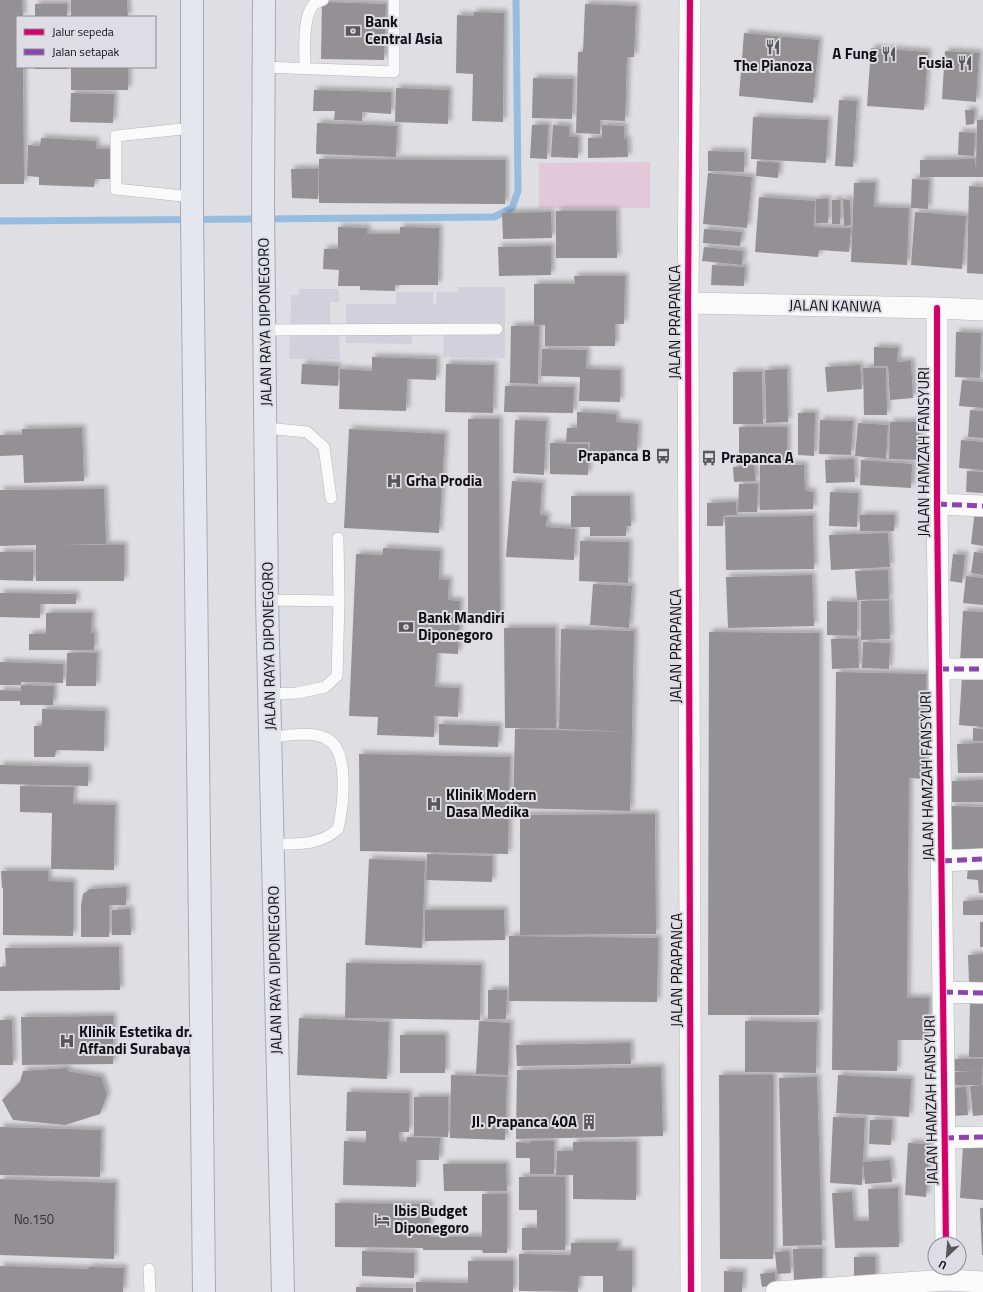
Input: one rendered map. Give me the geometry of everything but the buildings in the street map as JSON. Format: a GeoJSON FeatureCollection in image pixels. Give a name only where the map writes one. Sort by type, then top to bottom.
{"type":"FeatureCollection","features":[{"type":"Feature","properties":{"kind":"highway"},"geometry":{"type":"LineString","coordinates":[[192,0],[192,238],[204,1292]]}},
{"type":"Feature","properties":{"kind":"highway","name":"JALAN RAYA DIPONEGORO"},"geometry":{"type":"LineString","coordinates":[[264,0],[263,208],[267,600],[283,1292]]}},
{"type":"Feature","properties":{"kind":"street","name":"JALAN PRAPANCA"},"geometry":{"type":"LineString","coordinates":[[690,0],[688,303],[691,1292]]}},
{"type":"Feature","properties":{"kind":"street","name":"JALAN KANWA"},"geometry":{"type":"LineString","coordinates":[[688,303],[983,310]]}},
{"type":"Feature","properties":{"kind":"street","name":"JALAN HAMZAH FANSYURI"},"geometry":{"type":"LineString","coordinates":[[937,308],[937,504],[946,1236]]}},
{"type":"Feature","properties":{"kind":"street"},"geometry":{"type":"LineString","coordinates":[[937,504],[983,506]]}},
{"type":"Feature","properties":{"kind":"street"},"geometry":{"type":"LineString","coordinates":[[939,669],[983,669]]}},
{"type":"Feature","properties":{"kind":"street"},"geometry":{"type":"LineString","coordinates":[[942,861],[983,859]]}},
{"type":"Feature","properties":{"kind":"street"},"geometry":{"type":"LineString","coordinates":[[943,992],[983,993]]}},
{"type":"Feature","properties":{"kind":"street"},"geometry":{"type":"LineString","coordinates":[[944,1138],[983,1137]]}},
{"type":"Feature","properties":{"kind":"street"},"geometry":{"type":"LineString","coordinates":[[776,1292],[928,1276]]}},
{"type":"Feature","properties":{"kind":"street"},"geometry":{"type":"LineString","coordinates":[[956,1276],[983,1282]]}},
{"type":"Feature","properties":{"kind":"lane"},"geometry":{"type":"LineString","coordinates":[[304,68],[305,30],[309,15],[314,5],[322,0]]}},
{"type":"Feature","properties":{"kind":"lane"},"geometry":{"type":"LineString","coordinates":[[263,67],[394,72],[394,0]]}},
{"type":"Feature","properties":{"kind":"lane"},"geometry":{"type":"LineString","coordinates":[[192,128],[116,136],[116,189],[192,205]]}},
{"type":"Feature","properties":{"kind":"lane"},"geometry":{"type":"LineString","coordinates":[[265,330],[497,330]]}},
{"type":"Feature","properties":{"kind":"lane"},"geometry":{"type":"LineString","coordinates":[[266,428],[307,432],[324,447],[331,498]]}},
{"type":"Feature","properties":{"kind":"lane"},"geometry":{"type":"LineString","coordinates":[[269,694],[297,693],[325,687],[336,676],[339,601],[338,538]]}},
{"type":"Feature","properties":{"kind":"lane"},"geometry":{"type":"LineString","coordinates":[[267,600],[339,601]]}},
{"type":"Feature","properties":{"kind":"lane"},"geometry":{"type":"LineString","coordinates":[[270,737],[312,734],[333,742],[340,753],[342,776],[342,810],[338,829],[324,840],[303,843],[272,844]]}},
{"type":"Feature","properties":{"kind":"lane"},"geometry":{"type":"LineString","coordinates":[[149,1269],[150,1292]]}},
{"type":"Feature","properties":{"kind":"shaded area"},"geometry":{"type":"Polygon","coordinates":[[[650,162],[650,208],[539,208],[539,163],[650,162]]]}},
{"type":"Feature","properties":{"kind":"shaded area"},"geometry":{"type":"Polygon","coordinates":[[[458,287],[505,287],[505,358],[443,357],[444,327],[412,326],[412,344],[346,343],[346,304],[396,304],[396,292],[433,292],[433,304],[436,304],[437,292],[458,292],[458,287]]]}},
{"type":"Feature","properties":{"kind":"shaded area"},"geometry":{"type":"Polygon","coordinates":[[[300,289],[339,289],[339,302],[330,302],[330,335],[339,335],[340,359],[289,359],[291,295],[299,295],[300,289]]]}},
{"type":"Feature","properties":{"kind":"waterway"},"geometry":{"type":"LineString","coordinates":[[0,221],[494,217],[512,208],[518,191],[516,0]]}},
{"type":"Feature","properties":{"kind":"marked path"},"geometry":{"type":"LineString","coordinates":[[937,504],[983,506]]}},
{"type":"Feature","properties":{"kind":"marked path"},"geometry":{"type":"LineString","coordinates":[[939,669],[983,669]]}},
{"type":"Feature","properties":{"kind":"marked path"},"geometry":{"type":"LineString","coordinates":[[942,861],[983,859]]}},
{"type":"Feature","properties":{"kind":"marked path"},"geometry":{"type":"LineString","coordinates":[[943,992],[983,993]]}},
{"type":"Feature","properties":{"kind":"marked path"},"geometry":{"type":"LineString","coordinates":[[944,1138],[983,1137]]}},
{"type":"Feature","properties":{"kind":"cycle path"},"geometry":{"type":"LineString","coordinates":[[690,0],[688,303],[691,1292]]}},
{"type":"Feature","properties":{"kind":"cycle path"},"geometry":{"type":"LineString","coordinates":[[937,308],[937,504],[946,1236]]}},
{"type":"Feature","properties":{"kind":"place","name":"Bank Central Asia"},"geometry":{"type":"Point","coordinates":[353,31]}},
{"type":"Feature","properties":{"kind":"place","name":"The Pianoza"},"geometry":{"type":"Point","coordinates":[773,47]}},
{"type":"Feature","properties":{"kind":"place","name":"A Fung"},"geometry":{"type":"Point","coordinates":[889,54]}},
{"type":"Feature","properties":{"kind":"place","name":"Fusia"},"geometry":{"type":"Point","coordinates":[965,63]}},
{"type":"Feature","properties":{"kind":"place","name":"Prapanca B"},"geometry":{"type":"Point","coordinates":[663,456]}},
{"type":"Feature","properties":{"kind":"place","name":"Prapanca A"},"geometry":{"type":"Point","coordinates":[709,458]}},
{"type":"Feature","properties":{"kind":"place","name":"Grha Prodia"},"geometry":{"type":"Point","coordinates":[394,481]}},
{"type":"Feature","properties":{"kind":"place","name":"Bank Mandiri Diponegoro"},"geometry":{"type":"Point","coordinates":[406,627]}},
{"type":"Feature","properties":{"kind":"place","name":"Klinik Modern Dasa Medika"},"geometry":{"type":"Point","coordinates":[434,804]}},
{"type":"Feature","properties":{"kind":"place","name":"Klinik Estetika dr. Affandi Surabaya"},"geometry":{"type":"Point","coordinates":[67,1041]}},
{"type":"Feature","properties":{"kind":"place","name":"Jl. Prapanca 40A"},"geometry":{"type":"Point","coordinates":[589,1122]}},
{"type":"Feature","properties":{"kind":"place","name":"Ibis Budget Diponegoro"},"geometry":{"type":"Point","coordinates":[382,1220]}}]}
